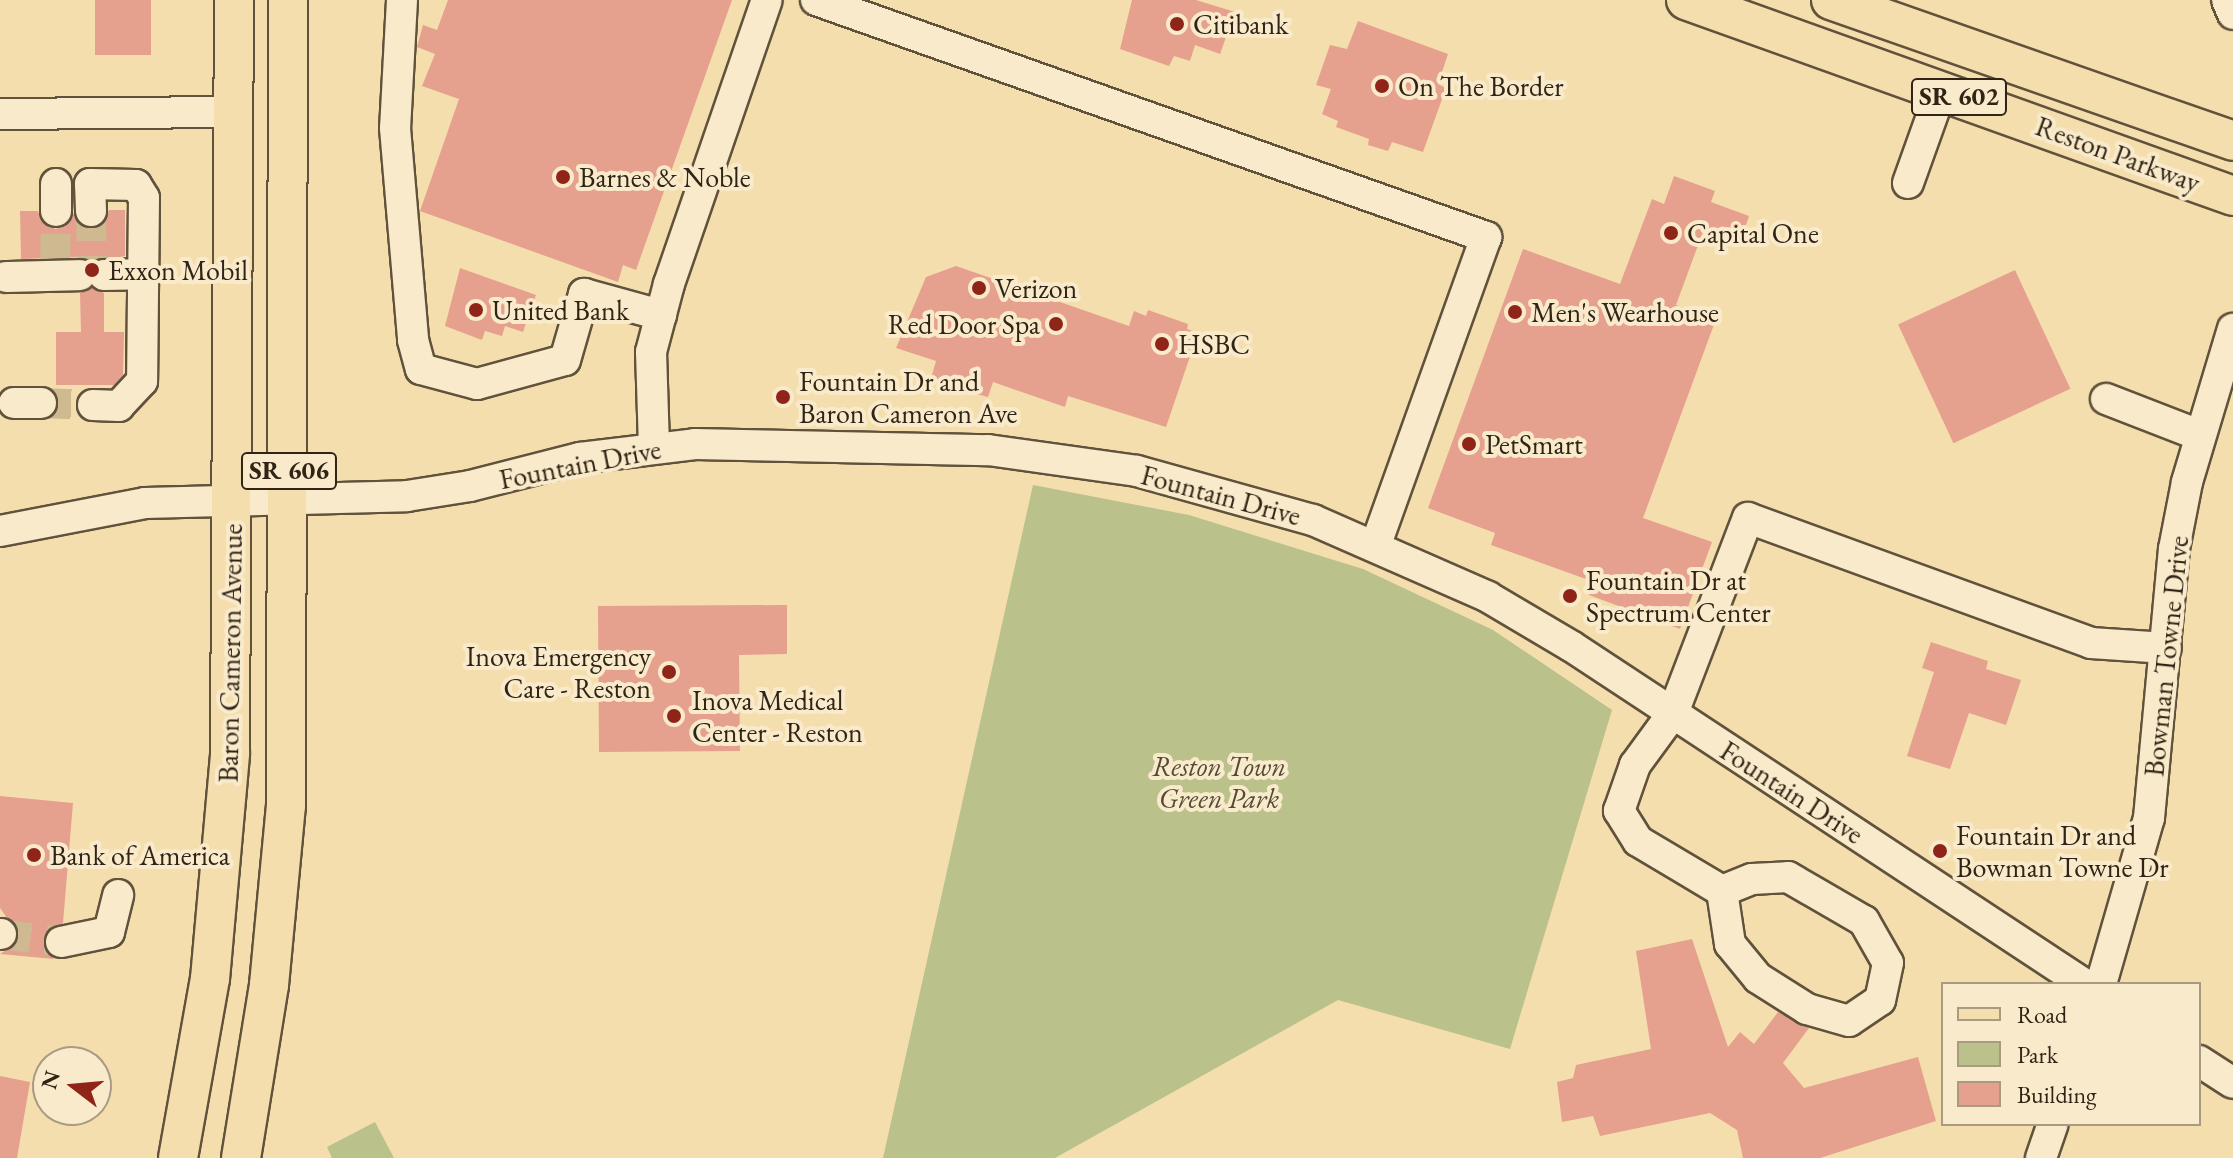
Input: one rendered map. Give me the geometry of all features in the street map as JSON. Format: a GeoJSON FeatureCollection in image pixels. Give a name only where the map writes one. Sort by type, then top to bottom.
{"type":"FeatureCollection","features":[{"type":"Feature","properties":{"kind":"main road","name":"Baron Cameron Avenue"},"geometry":{"type":"LineString","coordinates":[[178,1158],[210,979],[227,812],[233,499],[234,0]]}},
{"type":"Feature","properties":{"kind":"main road","name":"Baron Cameron Avenue"},"geometry":{"type":"LineString","coordinates":[[241,1158],[269,985],[286,806],[288,0]]}},
{"type":"Feature","properties":{"kind":"main road","name":"Reston Parkway"},"geometry":{"type":"LineString","coordinates":[[1686,0],[2233,196]]}},
{"type":"Feature","properties":{"kind":"main road","name":"Reston Parkway"},"geometry":{"type":"LineString","coordinates":[[1831,0],[2233,141]]}},
{"type":"Feature","properties":{"kind":"street"},"geometry":{"type":"LineString","coordinates":[[402,0],[395,128],[413,340],[421,369],[477,384],[565,360],[584,294],[661,315]]}},
{"type":"Feature","properties":{"kind":"street"},"geometry":{"type":"LineString","coordinates":[[654,447],[651,352],[767,0]]}},
{"type":"Feature","properties":{"kind":"street"},"geometry":{"type":"LineString","coordinates":[[816,0],[1486,237],[1376,545]]}},
{"type":"Feature","properties":{"kind":"street"},"geometry":{"type":"LineString","coordinates":[[2227,0],[2233,14]]}},
{"type":"Feature","properties":{"kind":"street"},"geometry":{"type":"LineString","coordinates":[[1908,183],[1941,91]]}},
{"type":"Feature","properties":{"kind":"street"},"geometry":{"type":"LineString","coordinates":[[0,114],[234,112]]}},
{"type":"Feature","properties":{"kind":"street"},"geometry":{"type":"LineString","coordinates":[[91,211],[90,184],[136,185],[144,198],[142,381],[119,406],[93,405]]}},
{"type":"Feature","properties":{"kind":"street"},"geometry":{"type":"LineString","coordinates":[[6,277],[73,273],[143,274]]}},
{"type":"Feature","properties":{"kind":"street","name":"Bowman Towne Drive"},"geometry":{"type":"LineString","coordinates":[[2102,982],[2149,818],[2174,549],[2199,435],[2233,329]]}},
{"type":"Feature","properties":{"kind":"street"},"geometry":{"type":"LineString","coordinates":[[2106,399],[2199,435]]}},
{"type":"Feature","properties":{"kind":"street","name":"Fountain Drive"},"geometry":{"type":"LineString","coordinates":[[0,531],[117,506],[233,499],[407,496],[654,447],[877,445],[1040,455],[1229,493],[1376,545],[1488,597],[1673,713],[2081,982]]}},
{"type":"Feature","properties":{"kind":"street"},"geometry":{"type":"LineString","coordinates":[[1722,891],[1638,841],[1619,811],[1635,765],[1673,713],[1748,518],[2091,643],[2166,648]]}},
{"type":"Feature","properties":{"kind":"street"},"geometry":{"type":"LineString","coordinates":[[1788,877],[1864,921],[1888,963],[1880,1000],[1849,1021],[1807,1009],[1758,978],[1730,944],[1722,891],[1752,879],[1788,877]]}},
{"type":"Feature","properties":{"kind":"street"},"geometry":{"type":"LineString","coordinates":[[61,942],[109,932],[118,895]]}},
{"type":"Feature","properties":{"kind":"street"},"geometry":{"type":"LineString","coordinates":[[2201,1062],[2233,1083]]}},
{"type":"Feature","properties":{"kind":"street"},"geometry":{"type":"LineString","coordinates":[[2041,1158],[2052,1126]]}},
{"type":"Feature","properties":{"kind":"green space","name":"Reston Town Green Park"},"geometry":{"type":"Polygon","coordinates":[[[1033,485],[1189,515],[1363,569],[1493,630],[1612,710],[1510,1049],[1338,1000],[1055,1158],[883,1158],[1033,485]]]}},
{"type":"Feature","properties":{"kind":"green space"},"geometry":{"type":"Polygon","coordinates":[[[375,1122],[394,1158],[332,1158],[327,1147],[375,1122]]]}},
{"type":"Feature","properties":{"kind":"building"},"geometry":{"type":"Polygon","coordinates":[[[95,0],[151,0],[151,55],[95,55],[95,0]]]}},
{"type":"Feature","properties":{"kind":"building"},"geometry":{"type":"Polygon","coordinates":[[[448,0],[732,0],[636,270],[623,265],[618,282],[420,211],[459,99],[422,86],[435,54],[417,47],[423,25],[437,30],[448,0]]]}},
{"type":"Feature","properties":{"kind":"building","name":"Citibank"},"geometry":{"type":"Polygon","coordinates":[[[1132,0],[1196,0],[1235,12],[1220,54],[1195,45],[1190,61],[1174,56],[1169,66],[1120,49],[1132,0]]]}},
{"type":"Feature","properties":{"kind":"building","name":"On The Border"},"geometry":{"type":"Polygon","coordinates":[[[1358,21],[1448,54],[1438,84],[1446,88],[1423,152],[1392,142],[1388,151],[1368,145],[1369,139],[1336,127],[1338,121],[1322,114],[1331,89],[1316,85],[1330,45],[1347,49],[1358,21]]]}},
{"type":"Feature","properties":{"kind":"building"},"geometry":{"type":"Polygon","coordinates":[[[1674,176],[1715,191],[1711,202],[1749,216],[1740,243],[1704,229],[1676,305],[1716,319],[1643,518],[1712,542],[1680,629],[1589,595],[1594,582],[1491,545],[1495,533],[1428,508],[1523,249],[1620,284],[1652,199],[1664,204],[1674,176]]]}},
{"type":"Feature","properties":{"kind":"building"},"geometry":{"type":"Polygon","coordinates":[[[109,210],[125,210],[125,256],[92,262],[80,257],[21,259],[20,211],[38,211],[41,221],[55,229],[66,226],[73,213],[82,226],[91,229],[101,226],[109,210]]]}},
{"type":"Feature","properties":{"kind":"building"},"geometry":{"type":"Polygon","coordinates":[[[956,266],[1129,326],[1134,311],[1146,316],[1148,310],[1188,324],[1187,329],[1198,333],[1166,427],[1068,396],[1065,407],[993,382],[988,397],[930,382],[936,361],[896,348],[926,277],[956,266]]]}},
{"type":"Feature","properties":{"kind":"building"},"geometry":{"type":"Polygon","coordinates":[[[460,268],[536,295],[523,332],[505,326],[502,336],[485,331],[482,340],[445,326],[460,268]]]}},
{"type":"Feature","properties":{"kind":"building"},"geometry":{"type":"Polygon","coordinates":[[[2015,270],[2070,389],[1953,443],[1898,325],[2015,270]]]}},
{"type":"Feature","properties":{"kind":"building"},"geometry":{"type":"Polygon","coordinates":[[[92,288],[104,293],[104,332],[124,332],[123,375],[114,385],[56,385],[56,332],[81,332],[80,293],[92,288]]]}},
{"type":"Feature","properties":{"kind":"building","name":"Inova Emergency Care - Reston"},"geometry":{"type":"Polygon","coordinates":[[[787,605],[787,654],[739,655],[740,751],[599,752],[598,606],[787,605]]]}},
{"type":"Feature","properties":{"kind":"building"},"geometry":{"type":"Polygon","coordinates":[[[1931,642],[1988,661],[1986,669],[2021,680],[2006,725],[1969,713],[1950,769],[1907,756],[1934,672],[1922,668],[1931,642]]]}},
{"type":"Feature","properties":{"kind":"building","name":"Bank of America"},"geometry":{"type":"Polygon","coordinates":[[[0,796],[73,803],[63,923],[44,937],[44,946],[54,959],[0,954],[16,944],[19,935],[0,908],[0,796]]]}},
{"type":"Feature","properties":{"kind":"building"},"geometry":{"type":"Polygon","coordinates":[[[1692,939],[1728,1047],[1740,1032],[1754,1044],[1778,1012],[1809,1028],[1783,1063],[1804,1088],[1918,1057],[1936,1121],[1820,1158],[1743,1158],[1737,1130],[1710,1113],[1600,1136],[1593,1116],[1562,1122],[1557,1082],[1573,1078],[1576,1065],[1651,1049],[1636,951],[1692,939]]]}},
{"type":"Feature","properties":{"kind":"building"},"geometry":{"type":"Polygon","coordinates":[[[0,1076],[30,1082],[17,1158],[0,1158],[0,1076]]]}},
{"type":"Feature","properties":{"kind":"tunnel"},"geometry":{"type":"LineString","coordinates":[[55,264],[56,211]]}},
{"type":"Feature","properties":{"kind":"tunnel"},"geometry":{"type":"LineString","coordinates":[[91,211],[92,275]]}},
{"type":"Feature","properties":{"kind":"tunnel"},"geometry":{"type":"LineString","coordinates":[[41,403],[93,405]]}},
{"type":"Feature","properties":{"kind":"tunnel"},"geometry":{"type":"LineString","coordinates":[[1,934],[61,942]]}},
{"type":"Feature","properties":{"kind":"place","name":"Citibank"},"geometry":{"type":"Point","coordinates":[1177,24]}},
{"type":"Feature","properties":{"kind":"place","name":"On The Border"},"geometry":{"type":"Point","coordinates":[1382,86]}},
{"type":"Feature","properties":{"kind":"place","name":"Barnes & Noble"},"geometry":{"type":"Point","coordinates":[563,177]}},
{"type":"Feature","properties":{"kind":"place","name":"Capital One"},"geometry":{"type":"Point","coordinates":[1671,233]}},
{"type":"Feature","properties":{"kind":"place","name":"Exxon Mobil"},"geometry":{"type":"Point","coordinates":[92,270]}},
{"type":"Feature","properties":{"kind":"place","name":"Verizon"},"geometry":{"type":"Point","coordinates":[979,288]}},
{"type":"Feature","properties":{"kind":"place","name":"United Bank"},"geometry":{"type":"Point","coordinates":[476,310]}},
{"type":"Feature","properties":{"kind":"place","name":"Men's Wearhouse"},"geometry":{"type":"Point","coordinates":[1515,312]}},
{"type":"Feature","properties":{"kind":"place","name":"Red Door Spa"},"geometry":{"type":"Point","coordinates":[1056,324]}},
{"type":"Feature","properties":{"kind":"place","name":"HSBC"},"geometry":{"type":"Point","coordinates":[1162,344]}},
{"type":"Feature","properties":{"kind":"place","name":"Fountain Dr and Baron Cameron Ave"},"geometry":{"type":"Point","coordinates":[783,397]}},
{"type":"Feature","properties":{"kind":"place","name":"PetSmart"},"geometry":{"type":"Point","coordinates":[1469,444]}},
{"type":"Feature","properties":{"kind":"place","name":"Fountain Dr at Spectrum Center"},"geometry":{"type":"Point","coordinates":[1570,596]}},
{"type":"Feature","properties":{"kind":"place","name":"Inova Emergency Care - Reston"},"geometry":{"type":"Point","coordinates":[669,672]}},
{"type":"Feature","properties":{"kind":"place","name":"Inova Medical Center - Reston"},"geometry":{"type":"Point","coordinates":[674,716]}},
{"type":"Feature","properties":{"kind":"place","name":"Fountain Dr and Bowman Towne Dr"},"geometry":{"type":"Point","coordinates":[1940,851]}},
{"type":"Feature","properties":{"kind":"place","name":"Bank of America"},"geometry":{"type":"Point","coordinates":[34,855]}}]}
